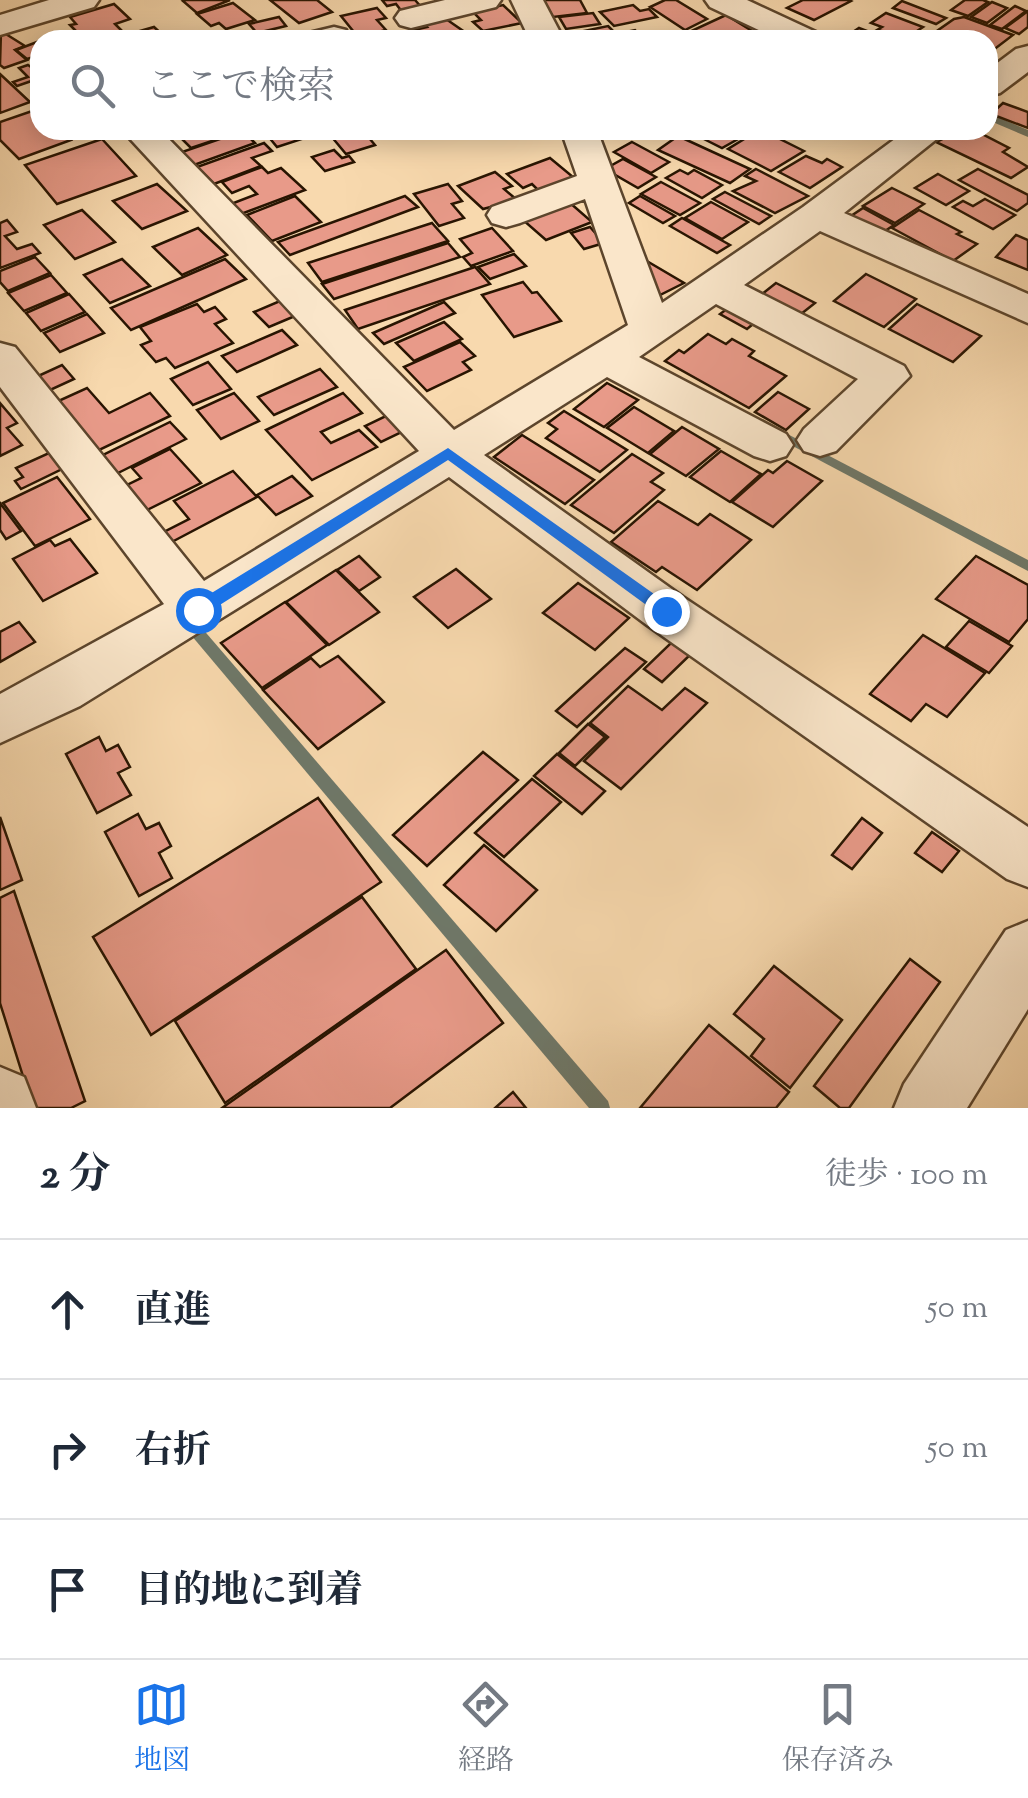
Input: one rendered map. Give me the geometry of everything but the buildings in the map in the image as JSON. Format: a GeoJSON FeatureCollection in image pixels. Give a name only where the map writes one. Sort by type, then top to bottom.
{"type":"FeatureCollection","features":[{"type":"Feature","properties":{"kind":"street"},"geometry":{"type":"LineString","coordinates":[[16,13],[83,0]]}},
{"type":"Feature","properties":{"kind":"street"},"geometry":{"type":"LineString","coordinates":[[410,18],[485,0]]}},
{"type":"Feature","properties":{"kind":"street"},"geometry":{"type":"LineString","coordinates":[[526,0],[542,30]]}},
{"type":"Feature","properties":{"kind":"street"},"geometry":{"type":"LineString","coordinates":[[721,0],[775,30]]}},
{"type":"Feature","properties":{"kind":"street"},"geometry":{"type":"LineString","coordinates":[[16,13],[40,30]]}},
{"type":"Feature","properties":{"kind":"street"},"geometry":{"type":"LineString","coordinates":[[998,92],[1028,56]]}},
{"type":"Feature","properties":{"kind":"street"},"geometry":{"type":"LineString","coordinates":[[150,140],[448,453],[666,611],[1028,860]]}},
{"type":"Feature","properties":{"kind":"street"},"geometry":{"type":"LineString","coordinates":[[0,720],[61,690],[198,610],[606,358],[817,215],[917,140]]}},
{"type":"Feature","properties":{"kind":"street"},"geometry":{"type":"LineString","coordinates":[[506,215],[594,146],[650,330]]}},
{"type":"Feature","properties":{"kind":"street"},"geometry":{"type":"LineString","coordinates":[[817,215],[1028,310]]}},
{"type":"Feature","properties":{"kind":"street"},"geometry":{"type":"LineString","coordinates":[[714,286],[888,376],[820,440]]}},
{"type":"Feature","properties":{"kind":"street"},"geometry":{"type":"LineString","coordinates":[[0,357],[198,610]]}},
{"type":"Feature","properties":{"kind":"street"},"geometry":{"type":"LineString","coordinates":[[606,358],[770,445]]}},
{"type":"Feature","properties":{"kind":"street"},"geometry":{"type":"LineString","coordinates":[[928,1108],[1028,951]]}},
{"type":"Feature","properties":{"kind":"waterway"},"geometry":{"type":"LineString","coordinates":[[998,120],[1028,134]]}},
{"type":"Feature","properties":{"kind":"waterway"},"geometry":{"type":"LineString","coordinates":[[776,432],[1028,566]]}},
{"type":"Feature","properties":{"kind":"waterway"},"geometry":{"type":"LineString","coordinates":[[196,631],[601,1108]]}},
{"type":"Feature","properties":{"kind":"route"},"geometry":{"type":"LineString","coordinates":[[198,610],[448,453],[666,611]]}}]}
